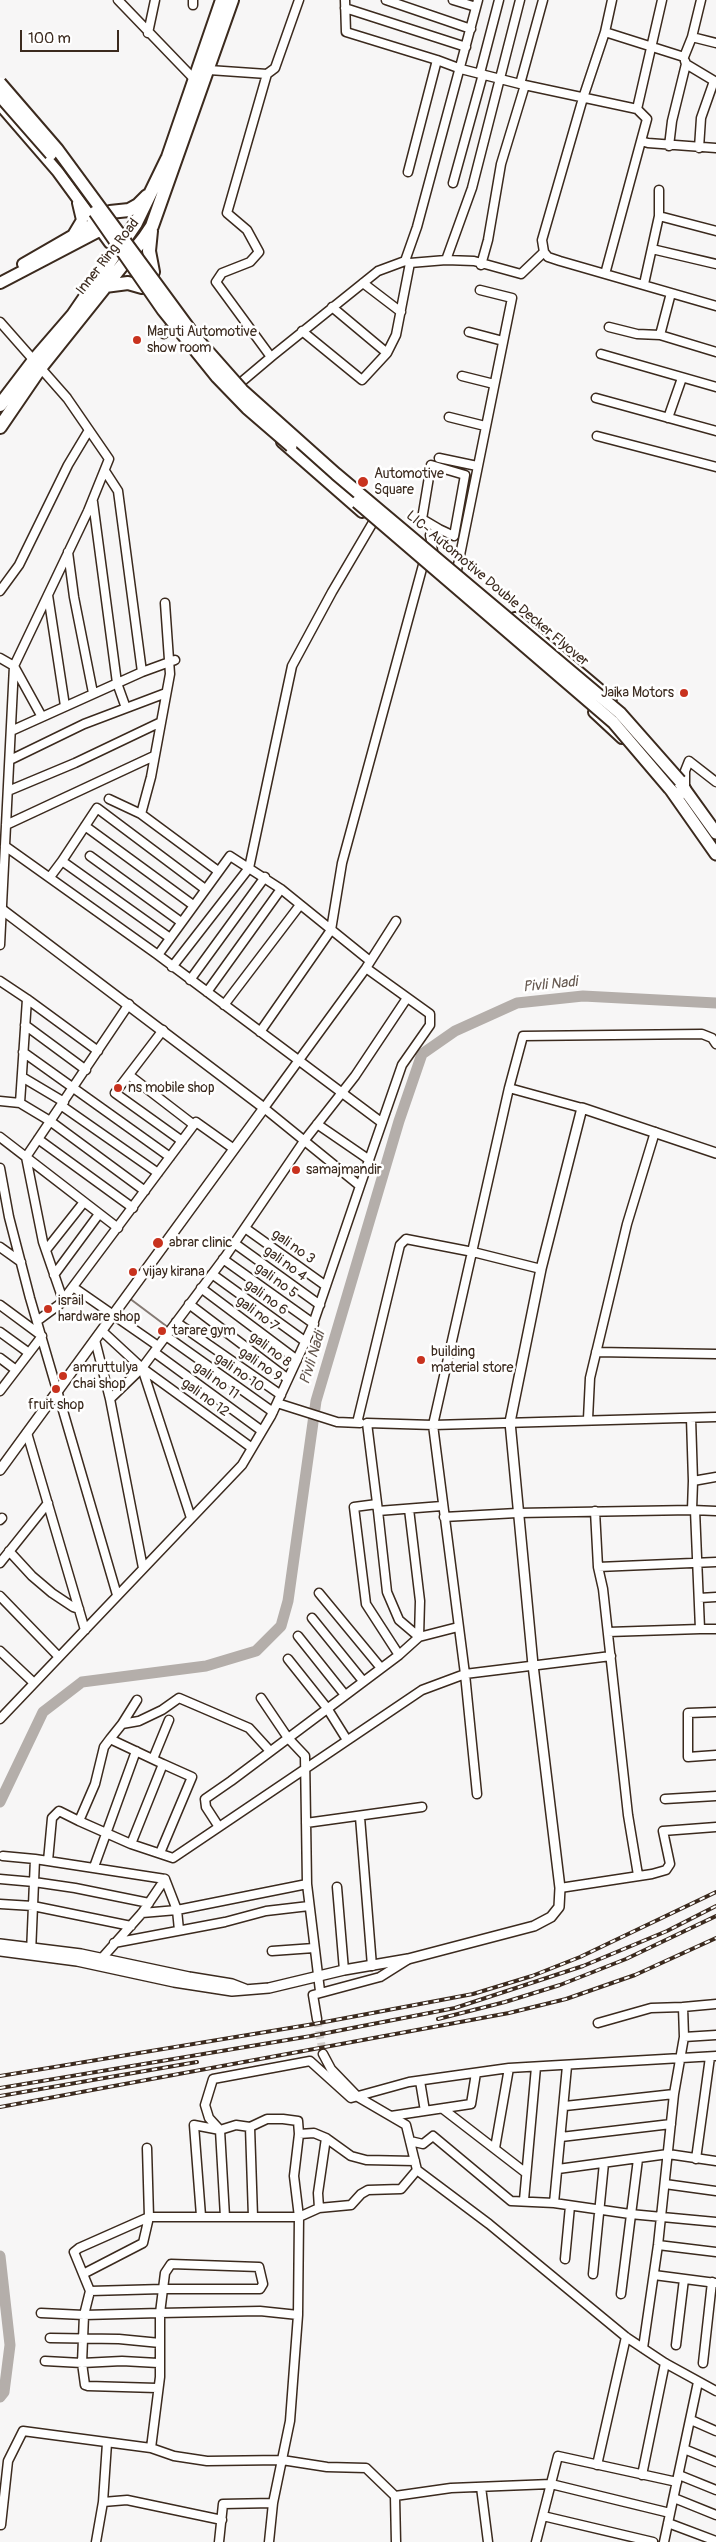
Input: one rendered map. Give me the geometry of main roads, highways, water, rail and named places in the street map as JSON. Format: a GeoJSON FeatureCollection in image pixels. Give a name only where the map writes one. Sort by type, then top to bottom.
{"type":"FeatureCollection","features":[{"type":"Feature","properties":{"kind":"highway","name":"Inner Ring Road"},"geometry":{"type":"LineString","coordinates":[[120,248],[136,248],[152,226],[222,0]]}},
{"type":"Feature","properties":{"kind":"highway","name":"Inner Ring Road"},"geometry":{"type":"LineString","coordinates":[[0,405],[38,363],[103,280],[154,188],[198,82],[209,70],[232,0]]}},
{"type":"Feature","properties":{"kind":"highway"},"geometry":{"type":"LineString","coordinates":[[113,216],[138,205],[154,188]]}},
{"type":"Feature","properties":{"kind":"highway"},"geometry":{"type":"LineString","coordinates":[[142,288],[128,283],[103,280],[108,258],[152,226]]}},
{"type":"Feature","properties":{"kind":"highway"},"geometry":{"type":"LineString","coordinates":[[152,226],[149,251],[153,272]]}},
{"type":"Feature","properties":{"kind":"highway"},"geometry":{"type":"LineString","coordinates":[[99,227],[120,248]]}},
{"type":"Feature","properties":{"kind":"highway","name":"Inner Ring Road"},"geometry":{"type":"LineString","coordinates":[[0,426],[38,363]]}},
{"type":"Feature","properties":{"kind":"main road"},"geometry":{"type":"LineString","coordinates":[[0,78],[70,159],[113,216],[120,248]]}},
{"type":"Feature","properties":{"kind":"main road","name":"LIC- Automotive Double Decker Flyover"},"geometry":{"type":"LineString","coordinates":[[0,83],[57,149],[196,338],[242,390],[322,463],[620,713],[648,742],[678,789]]}},
{"type":"Feature","properties":{"kind":"main road","name":"LIC- Automotive Double Decker Flyover"},"geometry":{"type":"LineString","coordinates":[[0,96],[52,155],[188,342],[247,408],[613,722],[678,789]]}},
{"type":"Feature","properties":{"kind":"main road"},"geometry":{"type":"LineString","coordinates":[[0,104],[99,227],[120,248],[167,331],[237,403],[423,566],[566,686],[630,746],[656,782],[678,789],[716,833]]}},
{"type":"Feature","properties":{"kind":"main road"},"geometry":{"type":"LineString","coordinates":[[74,194],[82,220],[74,241]]}},
{"type":"Feature","properties":{"kind":"main road"},"geometry":{"type":"LineString","coordinates":[[0,283],[99,227],[113,216]]}},
{"type":"Feature","properties":{"kind":"main road"},"geometry":{"type":"LineString","coordinates":[[0,277],[74,241],[98,238],[120,248],[136,248],[206,346],[239,384],[280,422],[432,551],[578,669],[623,709],[675,768],[678,789],[716,854]]}},
{"type":"Feature","properties":{"kind":"waterway","name":"Pivli Nadi"},"geometry":{"type":"LineString","coordinates":[[0,1802],[43,1712],[82,1682],[206,1666],[256,1651],[281,1626],[288,1601],[316,1401],[399,1121],[422,1054],[455,1031],[517,1003],[583,996],[716,1003]]}},
{"type":"Feature","properties":{"kind":"waterway"},"geometry":{"type":"LineString","coordinates":[[129,1298],[169,1328]]}},
{"type":"Feature","properties":{"kind":"waterway","name":"Pivli Nadi"},"geometry":{"type":"LineString","coordinates":[[0,2256],[10,2345],[4,2392],[0,2397]]}},
{"type":"Feature","properties":{"kind":"tunnel"},"geometry":{"type":"LineString","coordinates":[[317,2019],[323,2054]]}},
{"type":"Feature","properties":{"kind":"railway"},"geometry":{"type":"LineString","coordinates":[[0,85],[74,172],[196,343],[260,411],[370,506]]}},
{"type":"Feature","properties":{"kind":"railway"},"geometry":{"type":"LineString","coordinates":[[0,2076],[314,2024],[473,1994],[532,1976],[580,1957],[716,1892]]}},
{"type":"Feature","properties":{"kind":"railway"},"geometry":{"type":"LineString","coordinates":[[0,2088],[311,2036],[455,2008],[583,1966],[667,1931],[716,1906]]}},
{"type":"Feature","properties":{"kind":"railway"},"geometry":{"type":"LineString","coordinates":[[438,2019],[505,2002],[560,1985],[626,1959],[716,1916]]}},
{"type":"Feature","properties":{"kind":"railway"},"geometry":{"type":"LineString","coordinates":[[0,2107],[509,2013],[566,1999],[635,1975],[716,1938]]}},
{"type":"Feature","properties":{"kind":"railway"},"geometry":{"type":"LineString","coordinates":[[0,2096],[197,2062]]}},
{"type":"Feature","properties":{"kind":"place","name":"Maruti Automotive show room"},"geometry":{"type":"Point","coordinates":[137,340]}},
{"type":"Feature","properties":{"kind":"place","name":"Automotive Square"},"geometry":{"type":"Point","coordinates":[363,482]}},
{"type":"Feature","properties":{"kind":"place","name":"Jaika Motors"},"geometry":{"type":"Point","coordinates":[684,693]}},
{"type":"Feature","properties":{"kind":"place","name":"ns mobile shop"},"geometry":{"type":"Point","coordinates":[118,1088]}},
{"type":"Feature","properties":{"kind":"place","name":"samajmandir"},"geometry":{"type":"Point","coordinates":[296,1170]}},
{"type":"Feature","properties":{"kind":"place","name":"abrar clinic"},"geometry":{"type":"Point","coordinates":[158,1243]}},
{"type":"Feature","properties":{"kind":"place","name":"vijay kirana"},"geometry":{"type":"Point","coordinates":[133,1272]}},
{"type":"Feature","properties":{"kind":"place","name":"israil hardware shop"},"geometry":{"type":"Point","coordinates":[48,1309]}},
{"type":"Feature","properties":{"kind":"place","name":"tarare gym"},"geometry":{"type":"Point","coordinates":[162,1331]}},
{"type":"Feature","properties":{"kind":"place","name":"building material store"},"geometry":{"type":"Point","coordinates":[421,1360]}},
{"type":"Feature","properties":{"kind":"place","name":"amruttulya chai shop"},"geometry":{"type":"Point","coordinates":[63,1376]}},
{"type":"Feature","properties":{"kind":"place","name":"fruit shop"},"geometry":{"type":"Point","coordinates":[56,1389]}}]}
